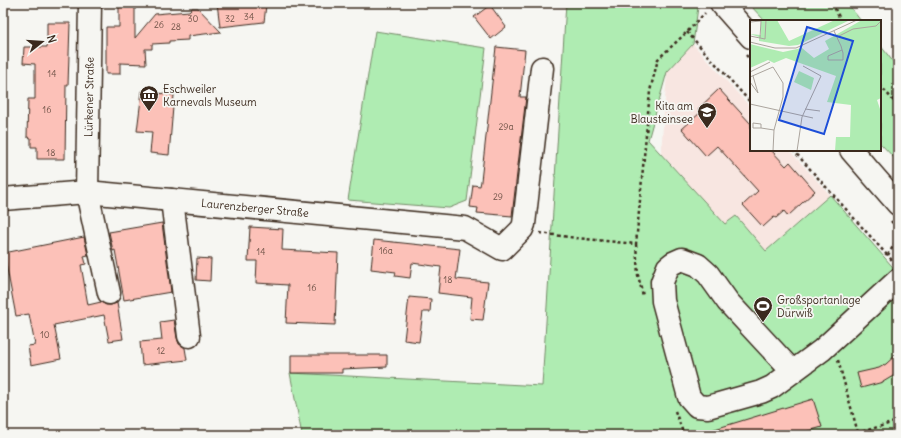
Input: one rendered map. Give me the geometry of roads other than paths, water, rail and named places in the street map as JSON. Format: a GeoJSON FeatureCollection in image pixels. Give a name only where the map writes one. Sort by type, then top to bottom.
{"type":"FeatureCollection","features":[{"type":"Feature","properties":{"kind":"street","name":"Lürkener Straße"},"geometry":{"type":"LineString","coordinates":[[90,3],[87,192],[109,293]]}},
{"type":"Feature","properties":{"kind":"street"},"geometry":{"type":"LineString","coordinates":[[714,7],[750,36]]}},
{"type":"Feature","properties":{"kind":"street","name":"Laurenzberger Straße"},"geometry":{"type":"LineString","coordinates":[[3,199],[87,192],[465,228],[502,249],[522,229],[542,68]]}},
{"type":"Feature","properties":{"kind":"street"},"geometry":{"type":"LineString","coordinates":[[852,151],[894,212]]}},
{"type":"Feature","properties":{"kind":"street"},"geometry":{"type":"LineString","coordinates":[[172,200],[189,336]]}},
{"type":"Feature","properties":{"kind":"street"},"geometry":{"type":"LineString","coordinates":[[792,371],[728,302],[708,274],[698,265],[682,259],[673,263],[668,268],[662,282],[663,301],[689,397],[697,406],[708,407],[772,388],[792,371],[822,350],[895,288]]}},
{"type":"Feature","properties":{"kind":"place","name":"Eschweiler Karnevals Museum"},"geometry":{"type":"Point","coordinates":[149,112]}},
{"type":"Feature","properties":{"kind":"place","name":"Kita am Blausteinsee"},"geometry":{"type":"Point","coordinates":[707,129]}},
{"type":"Feature","properties":{"kind":"place","name":"Großsportanlage Dürwiß"},"geometry":{"type":"Point","coordinates":[763,323]}}]}
